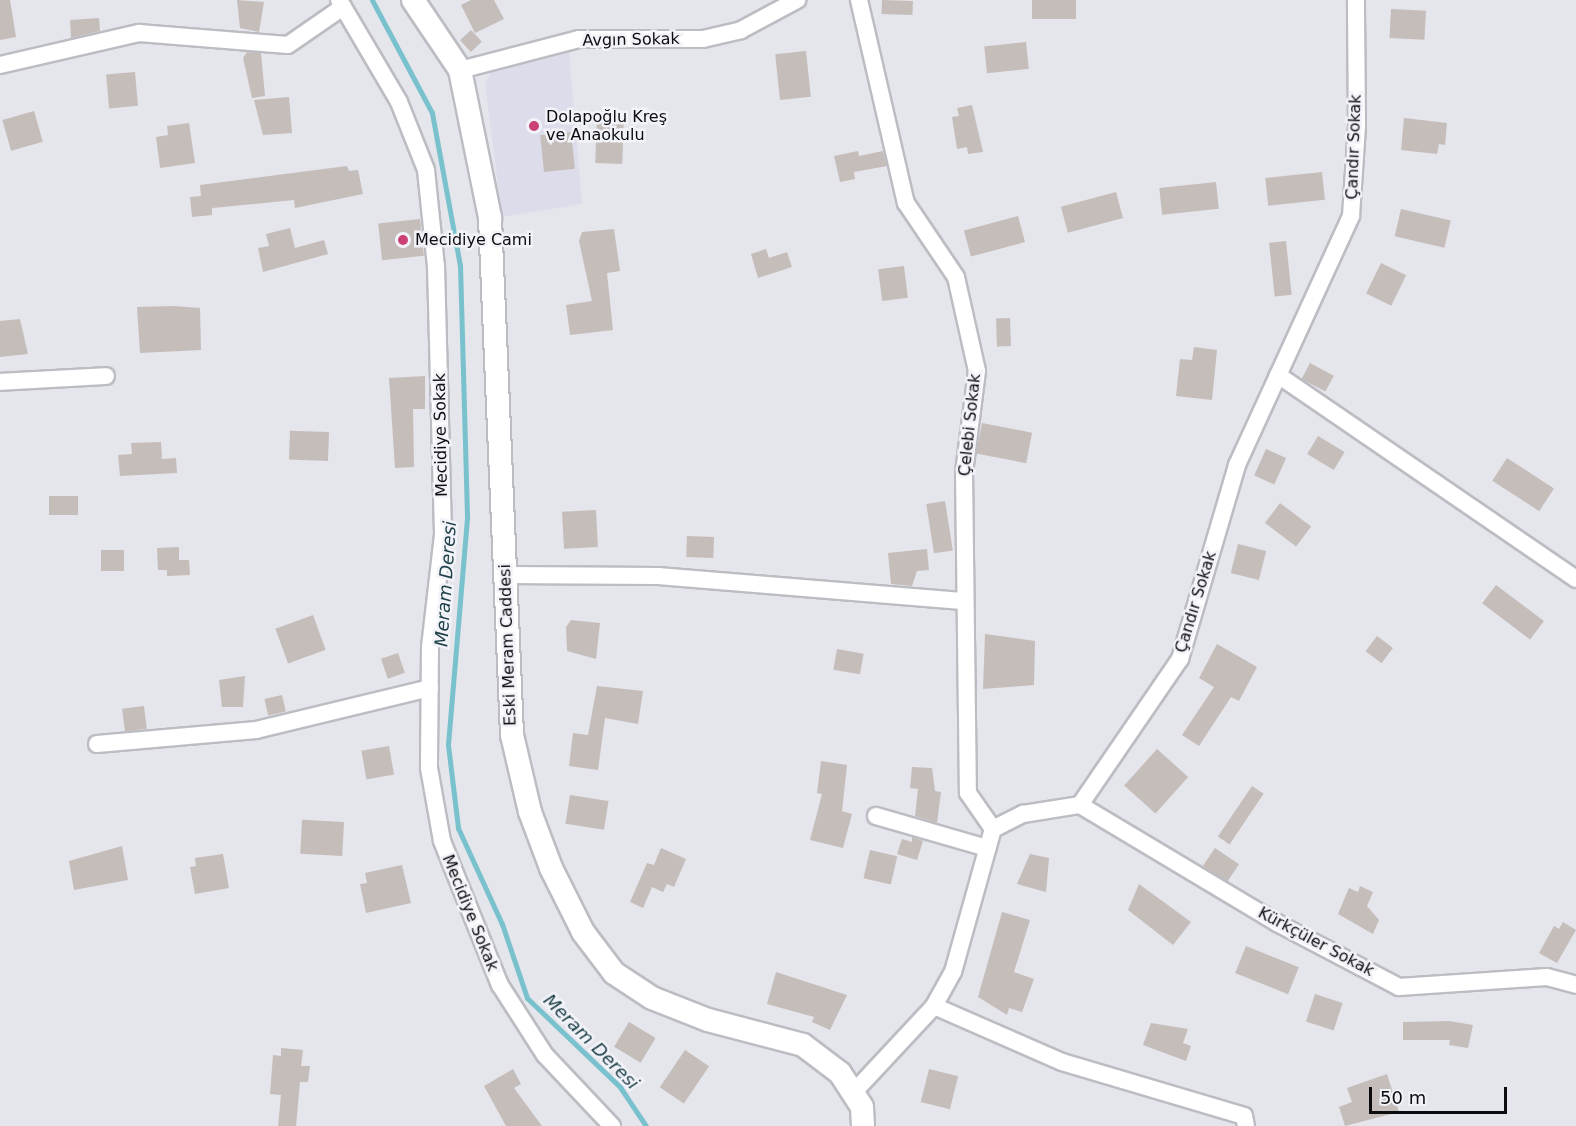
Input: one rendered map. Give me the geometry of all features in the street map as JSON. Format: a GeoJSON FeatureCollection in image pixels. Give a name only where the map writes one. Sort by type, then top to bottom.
{"type":"FeatureCollection","features":[{"type":"Feature","properties":{"kind":"street","name":"Eski Meram Caddesi"},"geometry":{"type":"LineString","coordinates":[[413,0],[460,70],[490,218],[512,735],[530,812],[583,932],[614,973],[652,998],[708,1020],[803,1045],[840,1073],[862,1107],[863,1126]]}},
{"type":"Feature","properties":{"kind":"street","name":"Avgın Sokak"},"geometry":{"type":"LineString","coordinates":[[460,70],[579,39],[704,39],[741,30],[797,0]]}},
{"type":"Feature","properties":{"kind":"street","name":"Çelebi Sokak"},"geometry":{"type":"LineString","coordinates":[[860,0],[906,203],[956,277],[977,371],[964,472],[968,793],[993,829]]}},
{"type":"Feature","properties":{"kind":"street","name":"Çandır Sokak"},"geometry":{"type":"LineString","coordinates":[[1080,805],[1180,659],[1237,465],[1351,216],[1358,125],[1356,0]]}},
{"type":"Feature","properties":{"kind":"street"},"geometry":{"type":"LineString","coordinates":[[0,65],[139,33],[288,45],[341,4]]}},
{"type":"Feature","properties":{"kind":"street","name":"Mecidiye Sokak"},"geometry":{"type":"LineString","coordinates":[[341,4],[399,102],[426,170],[436,266],[443,535],[430,688],[429,768],[441,841],[465,907],[500,985],[546,1055],[612,1126]]}},
{"type":"Feature","properties":{"kind":"street"},"geometry":{"type":"LineString","coordinates":[[1278,375],[1576,579]]}},
{"type":"Feature","properties":{"kind":"street"},"geometry":{"type":"LineString","coordinates":[[0,382],[106,376]]}},
{"type":"Feature","properties":{"kind":"street"},"geometry":{"type":"LineString","coordinates":[[506,575],[658,576],[965,601]]}},
{"type":"Feature","properties":{"kind":"street"},"geometry":{"type":"LineString","coordinates":[[97,744],[256,729],[430,688]]}},
{"type":"Feature","properties":{"kind":"street"},"geometry":{"type":"LineString","coordinates":[[853,1093],[934,1006],[953,972],[993,829],[1023,814],[1080,805]]}},
{"type":"Feature","properties":{"kind":"street","name":"Kürkçüler Sokak"},"geometry":{"type":"LineString","coordinates":[[1080,805],[1276,923],[1399,987],[1547,977],[1576,985]]}},
{"type":"Feature","properties":{"kind":"street"},"geometry":{"type":"LineString","coordinates":[[876,816],[987,848]]}},
{"type":"Feature","properties":{"kind":"street"},"geometry":{"type":"LineString","coordinates":[[934,1006],[1062,1062],[1244,1116],[1246,1126]]}},
{"type":"Feature","properties":{"kind":"shaded area","name":"Dolapoğlu Kreş ve Anaokulu"},"geometry":{"type":"Polygon","coordinates":[[[569,52],[582,204],[502,217],[485,83],[492,71],[507,65],[569,52]]]}},
{"type":"Feature","properties":{"kind":"building"},"geometry":{"type":"Polygon","coordinates":[[[0,0],[10,0],[16,37],[0,40],[0,0]]]}},
{"type":"Feature","properties":{"kind":"building"},"geometry":{"type":"Polygon","coordinates":[[[237,0],[264,2],[259,32],[240,28],[237,0]]]}},
{"type":"Feature","properties":{"kind":"building"},"geometry":{"type":"Polygon","coordinates":[[[471,0],[494,0],[504,19],[475,33],[461,5],[471,0]]]}},
{"type":"Feature","properties":{"kind":"building"},"geometry":{"type":"Polygon","coordinates":[[[882,0],[913,1],[912,15],[882,14],[882,0]]]}},
{"type":"Feature","properties":{"kind":"building"},"geometry":{"type":"Polygon","coordinates":[[[1032,0],[1076,0],[1076,19],[1032,19],[1032,0]]]}},
{"type":"Feature","properties":{"kind":"building"},"geometry":{"type":"Polygon","coordinates":[[[1391,9],[1426,11],[1424,40],[1389,38],[1391,9]]]}},
{"type":"Feature","properties":{"kind":"building"},"geometry":{"type":"Polygon","coordinates":[[[99,18],[100,31],[71,38],[70,20],[99,18]]]}},
{"type":"Feature","properties":{"kind":"building"},"geometry":{"type":"Polygon","coordinates":[[[471,30],[482,42],[471,52],[460,40],[471,30]]]}},
{"type":"Feature","properties":{"kind":"building"},"geometry":{"type":"Polygon","coordinates":[[[1026,42],[1029,69],[987,73],[984,46],[1026,42]]]}},
{"type":"Feature","properties":{"kind":"building"},"geometry":{"type":"Polygon","coordinates":[[[806,51],[811,97],[780,100],[775,54],[806,51]]]}},
{"type":"Feature","properties":{"kind":"building"},"geometry":{"type":"Polygon","coordinates":[[[247,52],[261,53],[265,96],[252,98],[243,58],[247,52]]]}},
{"type":"Feature","properties":{"kind":"building"},"geometry":{"type":"Polygon","coordinates":[[[135,72],[138,106],[109,108],[106,75],[135,72]]]}},
{"type":"Feature","properties":{"kind":"building"},"geometry":{"type":"Polygon","coordinates":[[[289,97],[292,133],[263,135],[254,100],[289,97]]]}},
{"type":"Feature","properties":{"kind":"building"},"geometry":{"type":"Polygon","coordinates":[[[972,105],[983,152],[968,154],[967,147],[957,149],[952,117],[959,116],[957,108],[972,105]]]}},
{"type":"Feature","properties":{"kind":"building"},"geometry":{"type":"Polygon","coordinates":[[[34,111],[43,142],[11,151],[2,120],[34,111]]]}},
{"type":"Feature","properties":{"kind":"building"},"geometry":{"type":"Polygon","coordinates":[[[597,114],[624,115],[622,164],[595,163],[597,114]]]}},
{"type":"Feature","properties":{"kind":"building"},"geometry":{"type":"Polygon","coordinates":[[[1404,118],[1447,123],[1445,145],[1439,144],[1437,154],[1401,150],[1404,118]]]}},
{"type":"Feature","properties":{"kind":"building"},"geometry":{"type":"Polygon","coordinates":[[[189,123],[195,163],[160,168],[156,137],[168,135],[167,126],[189,123]]]}},
{"type":"Feature","properties":{"kind":"building"},"geometry":{"type":"Polygon","coordinates":[[[571,132],[575,169],[544,172],[540,135],[571,132]]]}},
{"type":"Feature","properties":{"kind":"building"},"geometry":{"type":"Polygon","coordinates":[[[858,151],[859,156],[883,151],[887,166],[854,172],[855,179],[840,182],[834,156],[858,151]]]}},
{"type":"Feature","properties":{"kind":"building"},"geometry":{"type":"Polygon","coordinates":[[[347,166],[349,171],[358,170],[363,194],[295,208],[294,200],[212,208],[212,215],[192,217],[190,197],[201,196],[200,185],[347,166]]]}},
{"type":"Feature","properties":{"kind":"building"},"geometry":{"type":"Polygon","coordinates":[[[1322,172],[1325,200],[1268,206],[1265,178],[1322,172]]]}},
{"type":"Feature","properties":{"kind":"building"},"geometry":{"type":"Polygon","coordinates":[[[1216,182],[1219,209],[1162,215],[1159,188],[1216,182]]]}},
{"type":"Feature","properties":{"kind":"building"},"geometry":{"type":"Polygon","coordinates":[[[1116,192],[1123,218],[1068,233],[1061,207],[1116,192]]]}},
{"type":"Feature","properties":{"kind":"building"},"geometry":{"type":"Polygon","coordinates":[[[1401,209],[1451,220],[1444,248],[1395,236],[1401,209]]]}},
{"type":"Feature","properties":{"kind":"building"},"geometry":{"type":"Polygon","coordinates":[[[1018,216],[1025,242],[971,257],[964,230],[1018,216]]]}},
{"type":"Feature","properties":{"kind":"building","name":"Mecidiye Cami"},"geometry":{"type":"Polygon","coordinates":[[[420,219],[424,256],[382,260],[378,223],[420,219]]]}},
{"type":"Feature","properties":{"kind":"building"},"geometry":{"type":"Polygon","coordinates":[[[290,228],[295,248],[324,240],[328,254],[263,272],[258,248],[269,246],[266,234],[290,228]]]}},
{"type":"Feature","properties":{"kind":"building"},"geometry":{"type":"Polygon","coordinates":[[[614,229],[620,271],[607,273],[613,330],[570,335],[566,305],[592,301],[579,241],[582,232],[614,229]]]}},
{"type":"Feature","properties":{"kind":"building"},"geometry":{"type":"Polygon","coordinates":[[[1286,241],[1292,295],[1275,296],[1269,243],[1286,241]]]}},
{"type":"Feature","properties":{"kind":"building"},"geometry":{"type":"Polygon","coordinates":[[[766,249],[769,258],[787,252],[792,267],[758,278],[751,254],[766,249]]]}},
{"type":"Feature","properties":{"kind":"building"},"geometry":{"type":"Polygon","coordinates":[[[1381,263],[1406,275],[1391,306],[1366,294],[1381,263]]]}},
{"type":"Feature","properties":{"kind":"building"},"geometry":{"type":"Polygon","coordinates":[[[904,266],[908,298],[882,301],[878,269],[904,266]]]}},
{"type":"Feature","properties":{"kind":"building"},"geometry":{"type":"Polygon","coordinates":[[[137,307],[200,308],[201,350],[140,353],[137,307]]]}},
{"type":"Feature","properties":{"kind":"building"},"geometry":{"type":"Polygon","coordinates":[[[996,318],[1010,318],[1011,346],[997,346],[996,318]]]}},
{"type":"Feature","properties":{"kind":"building"},"geometry":{"type":"Polygon","coordinates":[[[20,319],[28,354],[0,357],[0,321],[20,319]]]}},
{"type":"Feature","properties":{"kind":"building"},"geometry":{"type":"Polygon","coordinates":[[[1194,347],[1217,350],[1212,400],[1176,396],[1180,359],[1192,360],[1194,347]]]}},
{"type":"Feature","properties":{"kind":"building"},"geometry":{"type":"Polygon","coordinates":[[[1310,363],[1334,376],[1325,392],[1302,379],[1310,363]]]}},
{"type":"Feature","properties":{"kind":"building"},"geometry":{"type":"Polygon","coordinates":[[[425,376],[425,409],[413,409],[414,467],[395,468],[389,378],[425,376]]]}},
{"type":"Feature","properties":{"kind":"building"},"geometry":{"type":"Polygon","coordinates":[[[982,423],[1032,433],[1026,463],[976,453],[982,423]]]}},
{"type":"Feature","properties":{"kind":"building"},"geometry":{"type":"Polygon","coordinates":[[[290,431],[329,432],[328,461],[289,460],[290,431]]]}},
{"type":"Feature","properties":{"kind":"building"},"geometry":{"type":"Polygon","coordinates":[[[1318,436],[1345,452],[1334,470],[1307,454],[1318,436]]]}},
{"type":"Feature","properties":{"kind":"building"},"geometry":{"type":"Polygon","coordinates":[[[161,442],[162,459],[176,458],[177,473],[120,476],[118,455],[132,454],[131,443],[161,442]]]}},
{"type":"Feature","properties":{"kind":"building"},"geometry":{"type":"Polygon","coordinates":[[[1266,449],[1286,458],[1274,484],[1254,475],[1266,449]]]}},
{"type":"Feature","properties":{"kind":"building"},"geometry":{"type":"Polygon","coordinates":[[[1507,458],[1554,488],[1539,511],[1492,481],[1507,458]]]}},
{"type":"Feature","properties":{"kind":"building"},"geometry":{"type":"Polygon","coordinates":[[[49,496],[78,496],[78,515],[49,515],[49,496]]]}},
{"type":"Feature","properties":{"kind":"building"},"geometry":{"type":"Polygon","coordinates":[[[945,501],[953,550],[934,553],[926,504],[945,501]]]}},
{"type":"Feature","properties":{"kind":"building"},"geometry":{"type":"Polygon","coordinates":[[[1280,503],[1311,526],[1296,546],[1265,523],[1280,503]]]}},
{"type":"Feature","properties":{"kind":"building"},"geometry":{"type":"Polygon","coordinates":[[[596,510],[598,547],[564,549],[562,512],[596,510]]]}},
{"type":"Feature","properties":{"kind":"building"},"geometry":{"type":"Polygon","coordinates":[[[687,536],[714,537],[713,558],[686,557],[687,536]]]}},
{"type":"Feature","properties":{"kind":"building"},"geometry":{"type":"Polygon","coordinates":[[[1238,544],[1266,551],[1259,580],[1231,573],[1238,544]]]}},
{"type":"Feature","properties":{"kind":"building"},"geometry":{"type":"Polygon","coordinates":[[[179,547],[179,560],[189,560],[190,575],[167,576],[167,570],[158,570],[157,548],[179,547]]]}},
{"type":"Feature","properties":{"kind":"building"},"geometry":{"type":"Polygon","coordinates":[[[927,549],[929,570],[917,571],[912,586],[891,584],[888,553],[927,549]]]}},
{"type":"Feature","properties":{"kind":"building"},"geometry":{"type":"Polygon","coordinates":[[[101,550],[124,550],[124,571],[101,571],[101,550]]]}},
{"type":"Feature","properties":{"kind":"building"},"geometry":{"type":"Polygon","coordinates":[[[1496,585],[1544,621],[1530,639],[1482,603],[1496,585]]]}},
{"type":"Feature","properties":{"kind":"building"},"geometry":{"type":"Polygon","coordinates":[[[313,615],[326,650],[288,663],[275,629],[313,615]]]}},
{"type":"Feature","properties":{"kind":"building"},"geometry":{"type":"Polygon","coordinates":[[[571,620],[600,623],[596,659],[567,651],[566,627],[571,620]]]}},
{"type":"Feature","properties":{"kind":"building"},"geometry":{"type":"Polygon","coordinates":[[[985,634],[1035,641],[1034,685],[983,689],[985,634]]]}},
{"type":"Feature","properties":{"kind":"building"},"geometry":{"type":"Polygon","coordinates":[[[1377,636],[1393,648],[1382,663],[1366,651],[1377,636]]]}},
{"type":"Feature","properties":{"kind":"building"},"geometry":{"type":"Polygon","coordinates":[[[1217,644],[1257,667],[1239,701],[1231,697],[1199,746],[1182,735],[1214,687],[1199,678],[1217,644]]]}},
{"type":"Feature","properties":{"kind":"building"},"geometry":{"type":"Polygon","coordinates":[[[837,649],[864,654],[860,674],[833,670],[837,649]]]}},
{"type":"Feature","properties":{"kind":"building"},"geometry":{"type":"Polygon","coordinates":[[[398,653],[405,673],[388,679],[381,659],[398,653]]]}},
{"type":"Feature","properties":{"kind":"building"},"geometry":{"type":"Polygon","coordinates":[[[245,676],[243,707],[222,707],[219,680],[245,676]]]}},
{"type":"Feature","properties":{"kind":"building"},"geometry":{"type":"Polygon","coordinates":[[[597,686],[643,691],[638,724],[605,718],[598,770],[569,766],[573,733],[588,735],[597,686]]]}},
{"type":"Feature","properties":{"kind":"building"},"geometry":{"type":"Polygon","coordinates":[[[282,695],[286,712],[268,716],[264,699],[282,695]]]}},
{"type":"Feature","properties":{"kind":"building"},"geometry":{"type":"Polygon","coordinates":[[[144,706],[147,729],[125,732],[122,709],[144,706]]]}},
{"type":"Feature","properties":{"kind":"building"},"geometry":{"type":"Polygon","coordinates":[[[389,746],[394,775],[366,779],[361,751],[389,746]]]}},
{"type":"Feature","properties":{"kind":"building"},"geometry":{"type":"Polygon","coordinates":[[[1157,749],[1188,777],[1155,814],[1124,785],[1157,749]]]}},
{"type":"Feature","properties":{"kind":"building"},"geometry":{"type":"Polygon","coordinates":[[[821,761],[847,765],[842,811],[852,814],[843,848],[810,840],[822,794],[817,793],[821,761]]]}},
{"type":"Feature","properties":{"kind":"building"},"geometry":{"type":"Polygon","coordinates":[[[912,767],[932,768],[935,791],[941,792],[937,823],[915,816],[918,789],[910,788],[912,767]]]}},
{"type":"Feature","properties":{"kind":"building"},"geometry":{"type":"Polygon","coordinates":[[[1252,786],[1264,794],[1229,844],[1218,837],[1252,786]]]}},
{"type":"Feature","properties":{"kind":"building"},"geometry":{"type":"Polygon","coordinates":[[[570,795],[609,801],[604,830],[565,824],[570,795]]]}},
{"type":"Feature","properties":{"kind":"building"},"geometry":{"type":"Polygon","coordinates":[[[302,820],[344,822],[342,856],[300,854],[302,820]]]}},
{"type":"Feature","properties":{"kind":"building"},"geometry":{"type":"Polygon","coordinates":[[[912,837],[923,841],[917,860],[897,854],[902,839],[912,842],[912,837]]]}},
{"type":"Feature","properties":{"kind":"building"},"geometry":{"type":"Polygon","coordinates":[[[122,846],[128,880],[74,890],[69,861],[122,846]]]}},
{"type":"Feature","properties":{"kind":"building"},"geometry":{"type":"Polygon","coordinates":[[[661,848],[686,859],[674,887],[667,884],[663,892],[652,887],[643,908],[630,902],[647,863],[654,865],[661,848]]]}},
{"type":"Feature","properties":{"kind":"building"},"geometry":{"type":"Polygon","coordinates":[[[1215,848],[1239,864],[1227,882],[1203,866],[1215,848]]]}},
{"type":"Feature","properties":{"kind":"building"},"geometry":{"type":"Polygon","coordinates":[[[870,850],[897,856],[891,885],[863,878],[870,850]]]}},
{"type":"Feature","properties":{"kind":"building"},"geometry":{"type":"Polygon","coordinates":[[[223,854],[229,888],[195,894],[190,867],[196,866],[195,858],[223,854]]]}},
{"type":"Feature","properties":{"kind":"building"},"geometry":{"type":"Polygon","coordinates":[[[1030,854],[1049,858],[1046,892],[1017,884],[1030,854]]]}},
{"type":"Feature","properties":{"kind":"building"},"geometry":{"type":"Polygon","coordinates":[[[402,865],[411,903],[366,913],[360,884],[367,883],[365,873],[402,865]]]}},
{"type":"Feature","properties":{"kind":"building"},"geometry":{"type":"Polygon","coordinates":[[[1139,884],[1191,922],[1173,945],[1128,910],[1139,884]]]}},
{"type":"Feature","properties":{"kind":"building"},"geometry":{"type":"Polygon","coordinates":[[[1360,886],[1373,892],[1367,906],[1379,920],[1373,934],[1338,914],[1349,888],[1358,892],[1360,886]]]}},
{"type":"Feature","properties":{"kind":"building"},"geometry":{"type":"Polygon","coordinates":[[[1002,912],[1030,920],[1014,972],[1034,979],[1022,1012],[1009,1008],[1007,1015],[978,997],[1002,912]]]}},
{"type":"Feature","properties":{"kind":"building"},"geometry":{"type":"Polygon","coordinates":[[[1563,922],[1576,930],[1557,963],[1539,953],[1554,926],[1559,929],[1563,922]]]}},
{"type":"Feature","properties":{"kind":"building"},"geometry":{"type":"Polygon","coordinates":[[[1246,946],[1299,967],[1288,994],[1235,973],[1246,946]]]}},
{"type":"Feature","properties":{"kind":"building"},"geometry":{"type":"Polygon","coordinates":[[[776,972],[847,995],[830,1030],[812,1022],[814,1017],[767,1004],[776,972]]]}},
{"type":"Feature","properties":{"kind":"building"},"geometry":{"type":"Polygon","coordinates":[[[1315,994],[1343,1003],[1334,1031],[1306,1022],[1315,994]]]}},
{"type":"Feature","properties":{"kind":"building"},"geometry":{"type":"Polygon","coordinates":[[[1449,1021],[1473,1025],[1468,1048],[1449,1045],[1450,1040],[1403,1040],[1403,1022],[1449,1021]]]}},
{"type":"Feature","properties":{"kind":"building"},"geometry":{"type":"Polygon","coordinates":[[[629,1022],[656,1038],[641,1063],[614,1047],[629,1022]]]}},
{"type":"Feature","properties":{"kind":"building"},"geometry":{"type":"Polygon","coordinates":[[[1151,1023],[1188,1029],[1183,1043],[1191,1046],[1186,1061],[1143,1045],[1151,1023]]]}},
{"type":"Feature","properties":{"kind":"building"},"geometry":{"type":"Polygon","coordinates":[[[281,1048],[303,1050],[301,1066],[310,1066],[308,1082],[300,1082],[296,1126],[278,1126],[281,1095],[270,1094],[273,1055],[281,1056],[281,1048]]]}},
{"type":"Feature","properties":{"kind":"building"},"geometry":{"type":"Polygon","coordinates":[[[685,1050],[709,1066],[684,1104],[660,1087],[685,1050]]]}},
{"type":"Feature","properties":{"kind":"building"},"geometry":{"type":"Polygon","coordinates":[[[513,1069],[521,1084],[514,1088],[542,1126],[506,1126],[484,1086],[513,1069]]]}},
{"type":"Feature","properties":{"kind":"building"},"geometry":{"type":"Polygon","coordinates":[[[929,1069],[958,1076],[950,1109],[921,1102],[929,1069]]]}},
{"type":"Feature","properties":{"kind":"building"},"geometry":{"type":"Polygon","coordinates":[[[1387,1074],[1399,1112],[1345,1126],[1339,1107],[1352,1102],[1347,1088],[1387,1074]]]}},
{"type":"Feature","properties":{"kind":"waterway","name":"Meram Deresi"},"geometry":{"type":"LineString","coordinates":[[372,0],[432,113],[460,265],[467,518],[448,745],[458,828],[502,924],[527,998],[620,1087],[646,1126]]}},
{"type":"Feature","properties":{"kind":"place","name":"Dolapoğlu Kreş ve Anaokulu"},"geometry":{"type":"Point","coordinates":[534,126]}},
{"type":"Feature","properties":{"kind":"place","name":"Mecidiye Cami"},"geometry":{"type":"Point","coordinates":[403,240]}}]}
